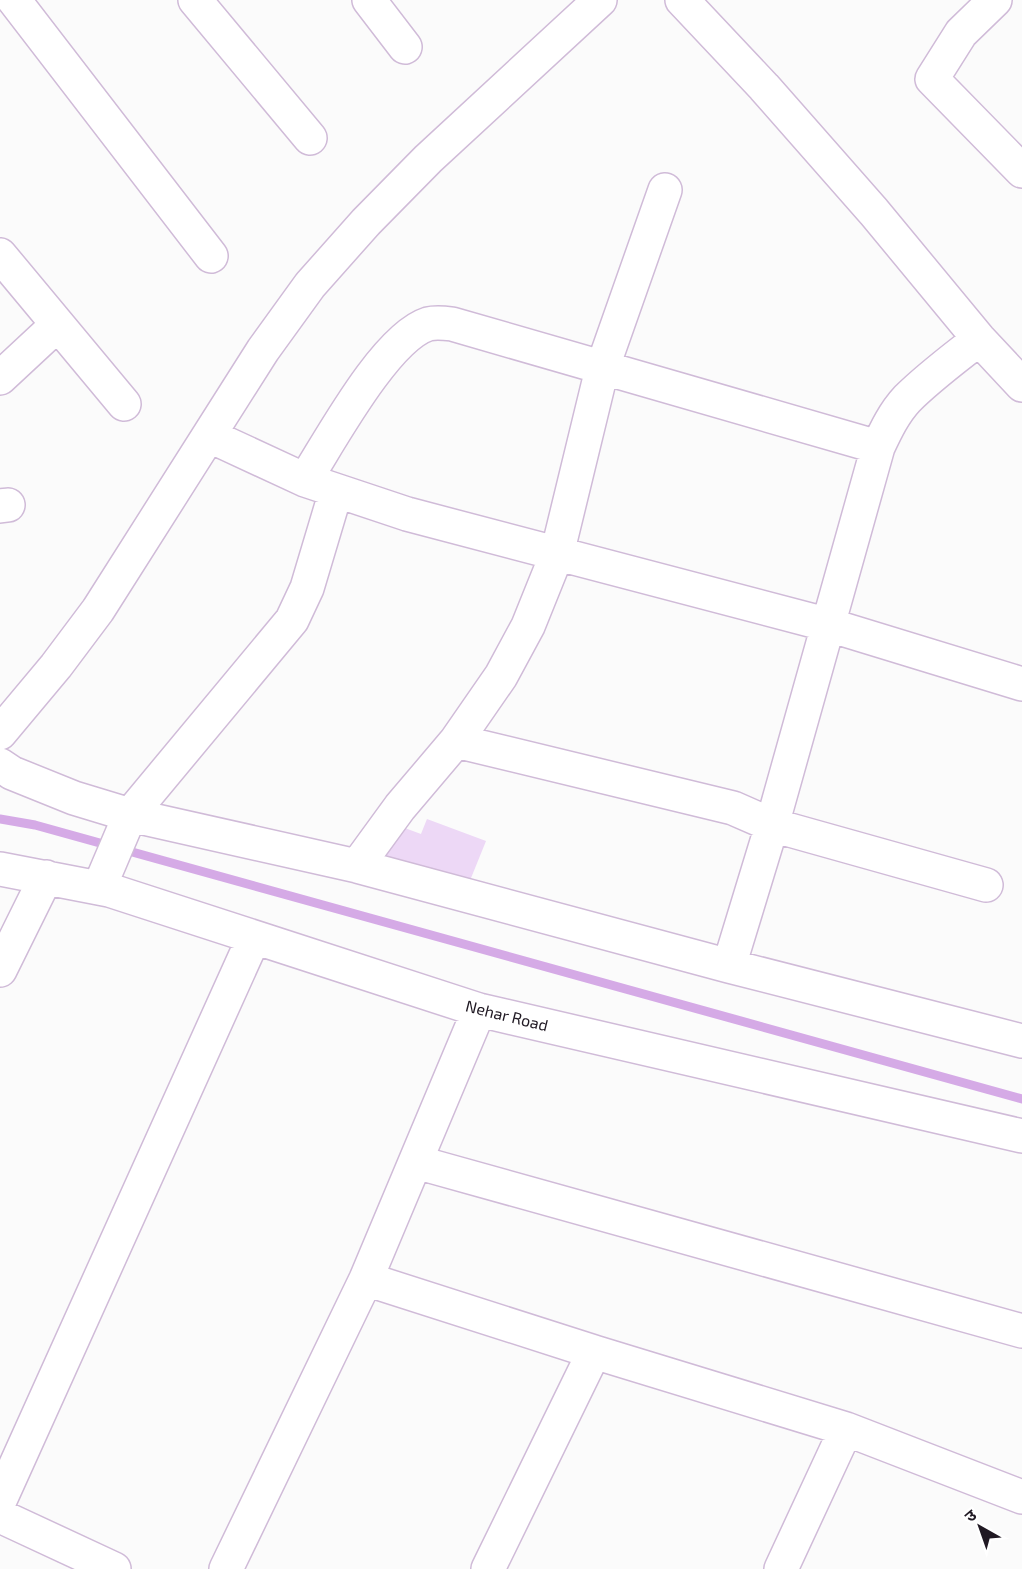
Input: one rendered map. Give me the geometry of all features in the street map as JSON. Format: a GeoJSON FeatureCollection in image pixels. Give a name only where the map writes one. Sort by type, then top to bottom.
{"type":"FeatureCollection","features":[{"type":"Feature","properties":{"kind":"street"},"geometry":{"type":"LineString","coordinates":[[14,0],[211,256]]}},
{"type":"Feature","properties":{"kind":"street"},"geometry":{"type":"LineString","coordinates":[[195,0],[310,138]]}},
{"type":"Feature","properties":{"kind":"street"},"geometry":{"type":"LineString","coordinates":[[369,0],[405,47]]}},
{"type":"Feature","properties":{"kind":"street"},"geometry":{"type":"LineString","coordinates":[[0,733],[56,666],[98,610],[270,340],[310,285],[359,230],[428,159],[600,0]]}},
{"type":"Feature","properties":{"kind":"street"},"geometry":{"type":"LineString","coordinates":[[682,0],[788,113],[979,339],[1022,386]]}},
{"type":"Feature","properties":{"kind":"street"},"geometry":{"type":"LineString","coordinates":[[995,0],[961,33],[932,79],[1022,171]]}},
{"type":"Feature","properties":{"kind":"street"},"geometry":{"type":"LineString","coordinates":[[357,866],[400,807],[456,741],[501,676],[528,626],[557,554],[602,369],[665,190]]}},
{"type":"Feature","properties":{"kind":"street"},"geometry":{"type":"LineString","coordinates":[[0,255],[124,404]]}},
{"type":"Feature","properties":{"kind":"street"},"geometry":{"type":"LineString","coordinates":[[305,480],[372,376],[391,351],[411,334],[427,324],[437,322],[452,324],[878,447]]}},
{"type":"Feature","properties":{"kind":"street"},"geometry":{"type":"LineString","coordinates":[[0,378],[57,325]]}},
{"type":"Feature","properties":{"kind":"street"},"geometry":{"type":"LineString","coordinates":[[729,966],[772,825],[878,447],[890,423],[906,400],[979,339]]}},
{"type":"Feature","properties":{"kind":"street"},"geometry":{"type":"LineString","coordinates":[[210,436],[305,480],[407,514],[829,625],[1022,684]]}},
{"type":"Feature","properties":{"kind":"street"},"geometry":{"type":"LineString","coordinates":[[102,879],[124,826],[292,620],[307,588],[336,491]]}},
{"type":"Feature","properties":{"kind":"street"},"geometry":{"type":"LineString","coordinates":[[456,741],[733,808],[772,825],[986,885]]}},
{"type":"Feature","properties":{"kind":"street"},"geometry":{"type":"LineString","coordinates":[[0,765],[12,773],[75,798],[124,826],[357,866],[729,966],[1022,1041]]}},
{"type":"Feature","properties":{"kind":"street","name":"Nehar Road"},"geometry":{"type":"LineString","coordinates":[[0,869],[46,877],[102,879],[254,937],[479,1010],[1022,1136]]}},
{"type":"Feature","properties":{"kind":"street"},"geometry":{"type":"LineString","coordinates":[[0,970],[46,877]]}},
{"type":"Feature","properties":{"kind":"street"},"geometry":{"type":"LineString","coordinates":[[0,1500],[254,937]]}},
{"type":"Feature","properties":{"kind":"street"},"geometry":{"type":"LineString","coordinates":[[226,1569],[366,1279],[479,1010]]}},
{"type":"Feature","properties":{"kind":"street"},"geometry":{"type":"LineString","coordinates":[[416,1162],[1022,1331]]}},
{"type":"Feature","properties":{"kind":"street"},"geometry":{"type":"LineString","coordinates":[[366,1279],[846,1430],[1022,1497]]}},
{"type":"Feature","properties":{"kind":"street"},"geometry":{"type":"LineString","coordinates":[[488,1569],[594,1352]]}},
{"type":"Feature","properties":{"kind":"street"},"geometry":{"type":"LineString","coordinates":[[781,1569],[846,1430]]}},
{"type":"Feature","properties":{"kind":"street"},"geometry":{"type":"LineString","coordinates":[[0,1516],[114,1569]]}},
{"type":"Feature","properties":{"kind":"building"},"geometry":{"type":"Polygon","coordinates":[[[427,819],[486,841],[467,888],[382,855],[394,824],[421,834],[427,819]]]}},
{"type":"Feature","properties":{"kind":"waterway"},"geometry":{"type":"LineString","coordinates":[[0,819],[35,825],[1022,1099]]}}]}
